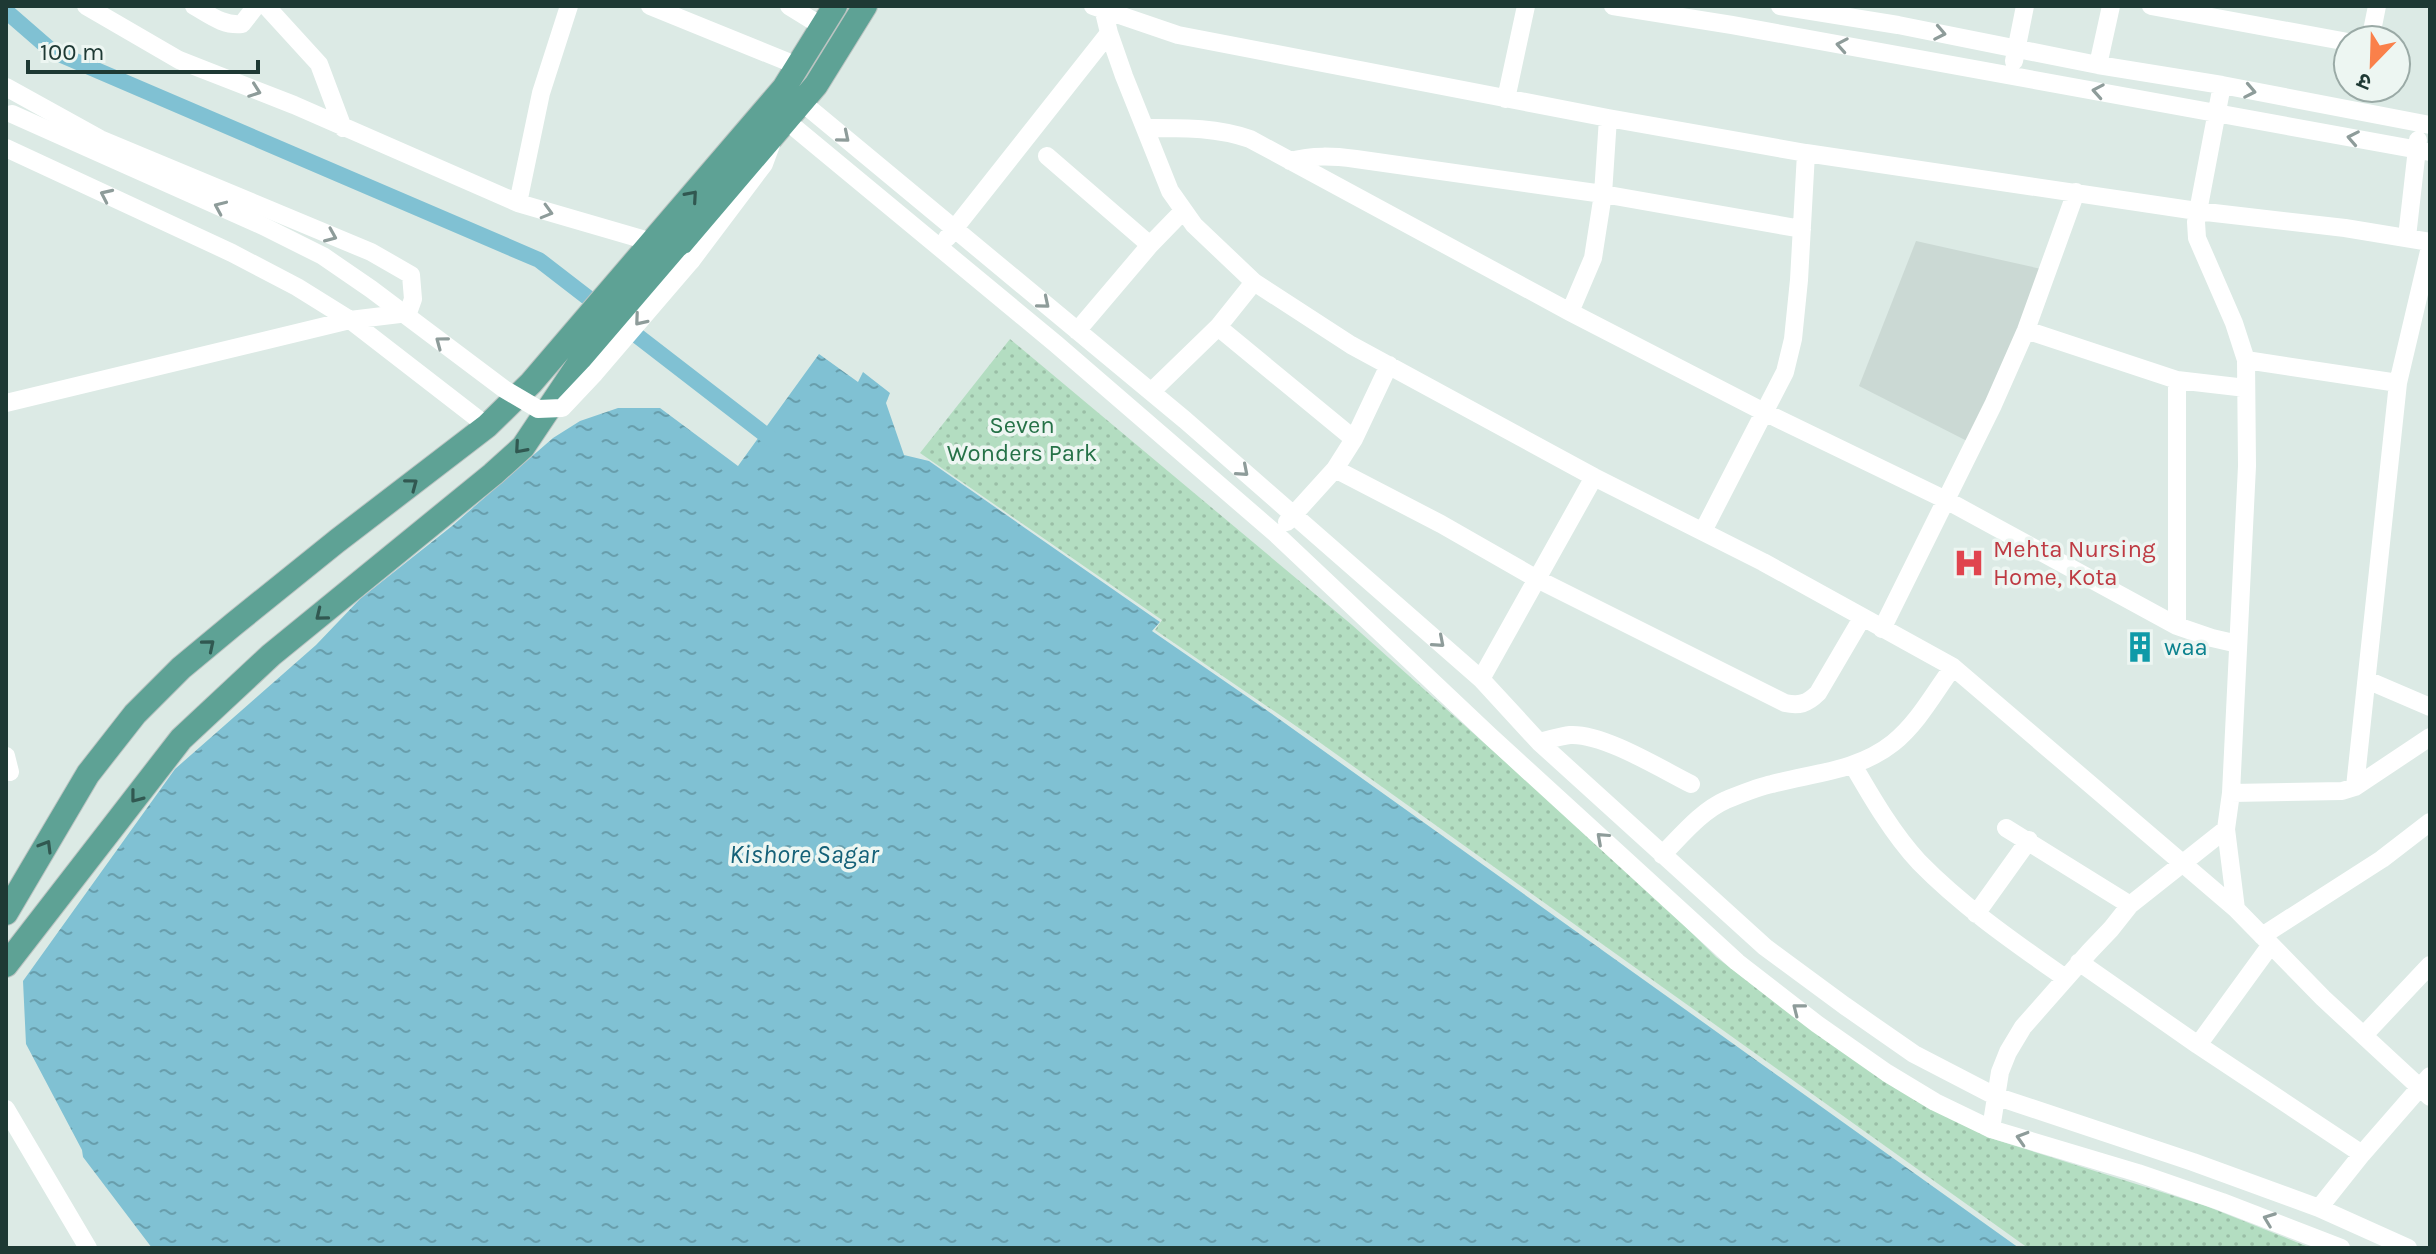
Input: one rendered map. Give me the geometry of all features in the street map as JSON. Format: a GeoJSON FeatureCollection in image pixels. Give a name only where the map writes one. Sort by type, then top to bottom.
{"type":"FeatureCollection","features":[{"type":"Feature","properties":{"kind":"main road"},"geometry":{"type":"LineString","coordinates":[[6,965],[181,739],[271,655],[515,455],[570,356],[652,254],[783,110],[816,85],[865,6]]}},
{"type":"Feature","properties":{"kind":"main road"},"geometry":{"type":"LineString","coordinates":[[783,110],[798,66],[829,16]]}},
{"type":"Feature","properties":{"kind":"main road"},"geometry":{"type":"LineString","coordinates":[[6,913],[88,774],[135,714],[181,668],[337,541],[487,426],[531,383],[570,356]]}},
{"type":"Feature","properties":{"kind":"street"},"geometry":{"type":"LineString","coordinates":[[86,6],[179,60],[294,105],[518,203],[652,254]]}},
{"type":"Feature","properties":{"kind":"street"},"geometry":{"type":"LineString","coordinates":[[194,6],[231,25],[242,24],[256,6]]}},
{"type":"Feature","properties":{"kind":"street"},"geometry":{"type":"LineString","coordinates":[[266,6],[319,64],[343,128]]}},
{"type":"Feature","properties":{"kind":"street"},"geometry":{"type":"LineString","coordinates":[[518,203],[541,93],[569,6]]}},
{"type":"Feature","properties":{"kind":"street"},"geometry":{"type":"LineString","coordinates":[[650,6],[798,66]]}},
{"type":"Feature","properties":{"kind":"street"},"geometry":{"type":"LineString","coordinates":[[789,6],[829,16]]}},
{"type":"Feature","properties":{"kind":"street"},"geometry":{"type":"LineString","coordinates":[[1506,99],[1526,6]]}},
{"type":"Feature","properties":{"kind":"street"},"geometry":{"type":"LineString","coordinates":[[1613,6],[1733,15],[2012,76],[2424,151]]}},
{"type":"Feature","properties":{"kind":"street"},"geometry":{"type":"LineString","coordinates":[[1780,6],[1898,25],[2425,125],[2424,151],[2407,237]]}},
{"type":"Feature","properties":{"kind":"street"},"geometry":{"type":"LineString","coordinates":[[1898,25],[1902,6]]}},
{"type":"Feature","properties":{"kind":"street"},"geometry":{"type":"LineString","coordinates":[[2012,76],[2025,6]]}},
{"type":"Feature","properties":{"kind":"street"},"geometry":{"type":"LineString","coordinates":[[2098,65],[2111,6]]}},
{"type":"Feature","properties":{"kind":"street"},"geometry":{"type":"LineString","coordinates":[[2151,6],[2332,39]]}},
{"type":"Feature","properties":{"kind":"street"},"geometry":{"type":"LineString","coordinates":[[1099,9],[1178,35],[1806,153],[2197,211],[2407,237],[2430,244],[2398,383],[2355,787]]}},
{"type":"Feature","properties":{"kind":"street"},"geometry":{"type":"LineString","coordinates":[[1099,9],[1170,191],[1215,247],[1254,282],[1340,338],[1389,365],[1953,667],[2236,909],[2364,1035],[2426,1087],[2362,1154],[2319,1208]]}},
{"type":"Feature","properties":{"kind":"street"},"geometry":{"type":"LineString","coordinates":[[939,247],[1109,33]]}},
{"type":"Feature","properties":{"kind":"street"},"geometry":{"type":"LineString","coordinates":[[2222,85],[2197,211],[2197,238],[2234,323],[2246,360],[2247,466],[2231,793],[2226,829],[2236,909]]}},
{"type":"Feature","properties":{"kind":"street"},"geometry":{"type":"LineString","coordinates":[[6,87],[89,134],[371,252],[411,275],[413,299],[408,313],[350,320],[6,403]]}},
{"type":"Feature","properties":{"kind":"street"},"geometry":{"type":"LineString","coordinates":[[783,110],[954,229],[1151,392],[1481,679],[1539,742],[1765,947],[1845,1006],[1914,1054],[1995,1096],[2319,1208],[2408,1248]]}},
{"type":"Feature","properties":{"kind":"street"},"geometry":{"type":"LineString","coordinates":[[783,110],[1276,534],[1490,736],[1737,962],[1817,1024],[1935,1102],[1991,1129],[2138,1173],[2341,1248]]}},
{"type":"Feature","properties":{"kind":"street"},"geometry":{"type":"LineString","coordinates":[[9,112],[323,256],[504,389],[538,409],[562,408],[691,261],[764,164],[783,110]]}},
{"type":"Feature","properties":{"kind":"street"},"geometry":{"type":"LineString","coordinates":[[1570,312],[1593,258],[1603,194],[1608,118]]}},
{"type":"Feature","properties":{"kind":"street"},"geometry":{"type":"LineString","coordinates":[[1145,128],[1204,128],[1250,139],[1570,312],[1764,412],[1946,500],[2177,626],[2238,644]]}},
{"type":"Feature","properties":{"kind":"street"},"geometry":{"type":"LineString","coordinates":[[6,148],[232,253],[297,287],[350,320],[487,426]]}},
{"type":"Feature","properties":{"kind":"street"},"geometry":{"type":"LineString","coordinates":[[1703,531],[1785,372],[1793,339],[1806,153]]}},
{"type":"Feature","properties":{"kind":"street"},"geometry":{"type":"LineString","coordinates":[[1047,156],[1150,245]]}},
{"type":"Feature","properties":{"kind":"street"},"geometry":{"type":"LineString","coordinates":[[1290,161],[1308,156],[1328,156],[1603,194],[1802,229]]}},
{"type":"Feature","properties":{"kind":"street"},"geometry":{"type":"LineString","coordinates":[[1882,629],[1993,405],[2026,330],[2076,192]]}},
{"type":"Feature","properties":{"kind":"street"},"geometry":{"type":"LineString","coordinates":[[1077,331],[1183,211]]}},
{"type":"Feature","properties":{"kind":"street"},"geometry":{"type":"LineString","coordinates":[[1151,392],[1218,327],[1254,282]]}},
{"type":"Feature","properties":{"kind":"street"},"geometry":{"type":"LineString","coordinates":[[1218,327],[1354,439]]}},
{"type":"Feature","properties":{"kind":"street"},"geometry":{"type":"LineString","coordinates":[[2026,330],[2177,380],[2246,388]]}},
{"type":"Feature","properties":{"kind":"street"},"geometry":{"type":"LineString","coordinates":[[2246,360],[2398,383]]}},
{"type":"Feature","properties":{"kind":"street"},"geometry":{"type":"LineString","coordinates":[[1276,534],[1335,469],[1354,439],[1389,365]]}},
{"type":"Feature","properties":{"kind":"street"},"geometry":{"type":"LineString","coordinates":[[2177,380],[2177,626]]}},
{"type":"Feature","properties":{"kind":"street"},"geometry":{"type":"LineString","coordinates":[[1335,469],[1537,579],[1785,703],[1798,706],[1811,701],[1862,618]]}},
{"type":"Feature","properties":{"kind":"street"},"geometry":{"type":"LineString","coordinates":[[1481,679],[1594,477]]}},
{"type":"Feature","properties":{"kind":"street"},"geometry":{"type":"LineString","coordinates":[[1662,855],[1707,811],[1724,801],[1769,784],[1853,765],[1890,745],[1911,726],[1953,667]]}},
{"type":"Feature","properties":{"kind":"street"},"geometry":{"type":"LineString","coordinates":[[2367,680],[2430,707]]}},
{"type":"Feature","properties":{"kind":"street"},"geometry":{"type":"LineString","coordinates":[[1539,742],[1570,735],[1588,737],[1623,750],[1691,784]]}},
{"type":"Feature","properties":{"kind":"street"},"geometry":{"type":"LineString","coordinates":[[2231,793],[2342,791],[2355,787],[2430,737]]}},
{"type":"Feature","properties":{"kind":"street"},"geometry":{"type":"LineString","coordinates":[[1853,765],[1875,802],[1917,860],[1976,914],[2065,978]]}},
{"type":"Feature","properties":{"kind":"street"},"geometry":{"type":"LineString","coordinates":[[2198,1045],[2266,941],[2430,822]]}},
{"type":"Feature","properties":{"kind":"street"},"geometry":{"type":"LineString","coordinates":[[2006,828],[2130,905]]}},
{"type":"Feature","properties":{"kind":"street"},"geometry":{"type":"LineString","coordinates":[[1991,1129],[2000,1072],[2023,1027],[2130,905],[2226,829]]}},
{"type":"Feature","properties":{"kind":"street"},"geometry":{"type":"LineString","coordinates":[[1976,914],[2029,840]]}},
{"type":"Feature","properties":{"kind":"street"},"geometry":{"type":"LineString","coordinates":[[2079,962],[2362,1154]]}},
{"type":"Feature","properties":{"kind":"street"},"geometry":{"type":"LineString","coordinates":[[2364,1035],[2430,965]]}},
{"type":"Feature","properties":{"kind":"street"},"geometry":{"type":"LineString","coordinates":[[6,1109],[88,1248]]}},
{"type":"Feature","properties":{"kind":"shaded area"},"geometry":{"type":"Polygon","coordinates":[[[1916,241],[2046,270],[1969,442],[1859,386],[1916,241]]]}},
{"type":"Feature","properties":{"kind":"green space","name":"Seven Wonders Park"},"geometry":{"type":"Polygon","coordinates":[[[1010,339],[1352,625],[1649,890],[1716,957],[1819,1035],[1987,1137],[2206,1206],[2311,1248],[2028,1248],[1315,739],[1155,630],[1162,620],[920,453],[1010,339]]]}},
{"type":"Feature","properties":{"kind":"water","name":"Kishore Sagar"},"geometry":{"type":"Polygon","coordinates":[[[819,354],[858,382],[863,372],[890,393],[886,403],[904,455],[929,461],[1160,622],[1152,631],[2019,1248],[152,1248],[83,1157],[26,1044],[23,981],[175,769],[316,645],[360,599],[452,526],[553,438],[580,421],[618,408],[660,408],[738,466],[819,354]]]}},
{"type":"Feature","properties":{"kind":"waterway"},"geometry":{"type":"LineString","coordinates":[[6,11],[52,51],[539,260],[780,446]]}},
{"type":"Feature","properties":{"kind":"place","name":"Mehta Nursing Home, Kota"},"geometry":{"type":"Point","coordinates":[1969,563]}},
{"type":"Feature","properties":{"kind":"place","name":"waa"},"geometry":{"type":"Point","coordinates":[2140,647]}}]}
